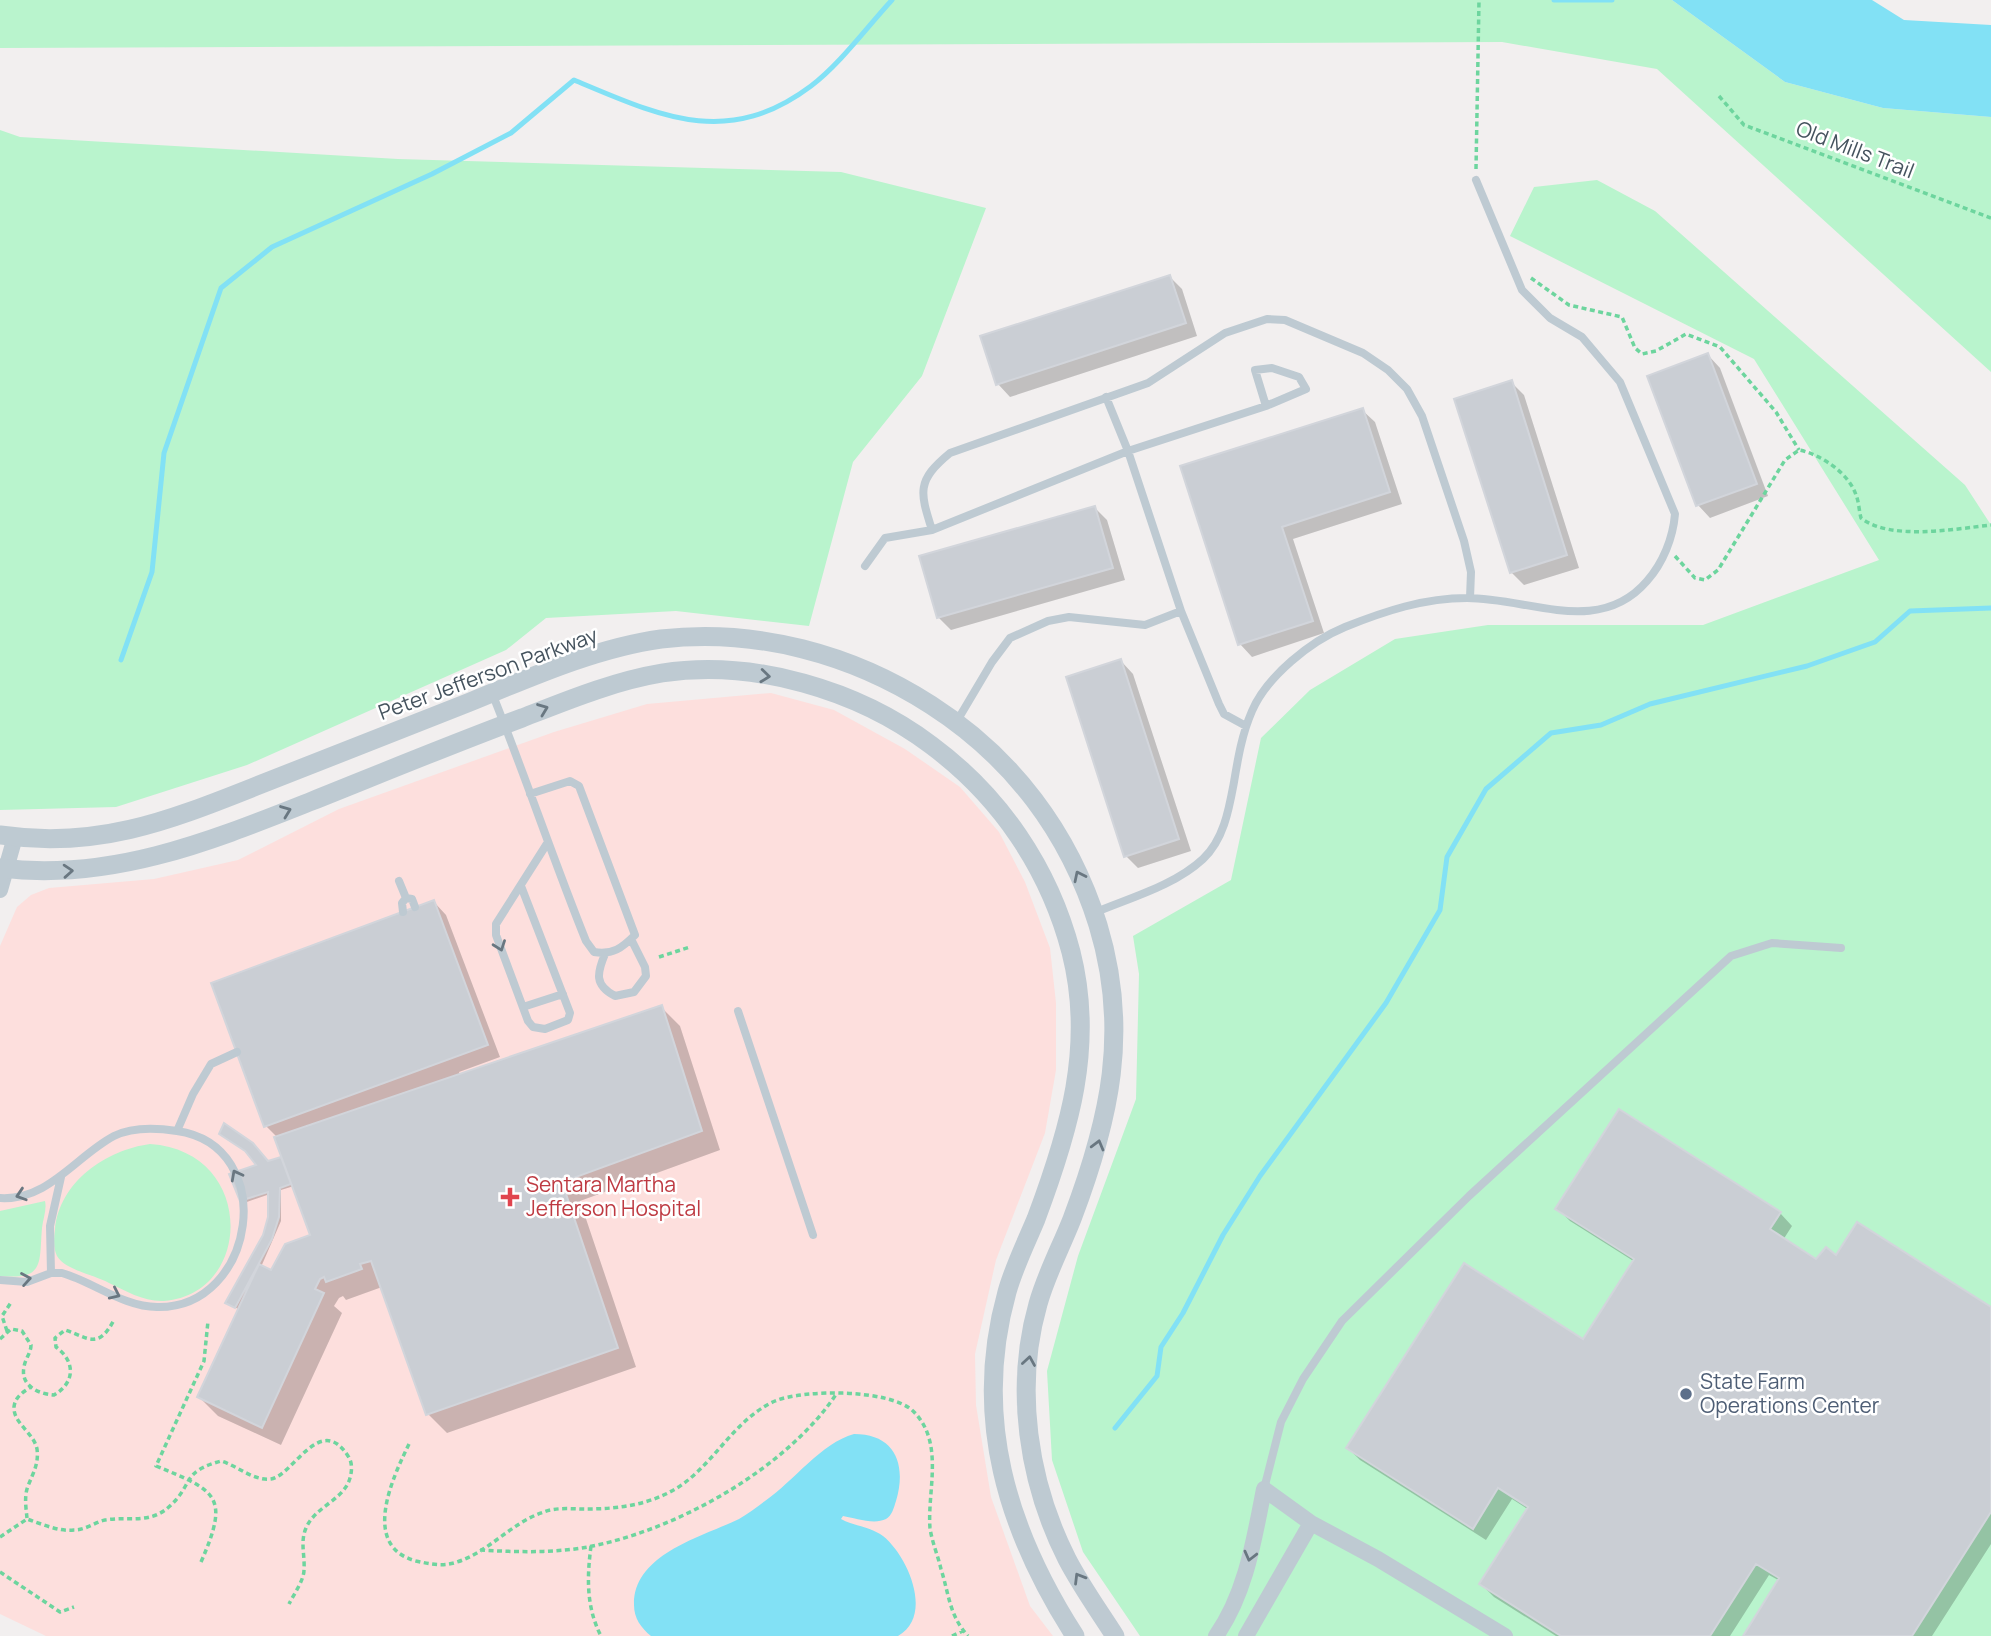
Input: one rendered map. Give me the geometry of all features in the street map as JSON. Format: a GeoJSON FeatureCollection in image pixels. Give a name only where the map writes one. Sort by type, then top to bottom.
{"type":"FeatureCollection","features":[{"type":"Feature","properties":{"kind":"street","name":"Peter Jefferson Parkway"},"geometry":{"type":"LineString","coordinates":[[7,836],[56,840],[112,835],[183,815],[582,659],[661,639],[728,638],[794,646],[850,662],[905,688],[957,722],[986,744],[1023,784],[1060,837],[1094,914],[1112,993],[1115,1044],[1111,1091],[1097,1153],[1038,1304],[1026,1380],[1027,1431],[1052,1525],[1068,1560],[1115,1636]]}},
{"type":"Feature","properties":{"kind":"street"},"geometry":{"type":"LineString","coordinates":[[3,869],[62,872],[121,866],[194,847],[592,691],[665,673],[727,672],[787,679],[838,694],[916,733],[971,778],[997,805],[1031,854],[1057,908],[1071,954],[1079,996],[1082,1044],[1078,1086],[1065,1143],[1007,1293],[993,1377],[994,1435],[1023,1544],[1040,1579],[1076,1636]]}},
{"type":"Feature","properties":{"kind":"street"},"geometry":{"type":"LineString","coordinates":[[0,890],[7,836]]}},
{"type":"Feature","properties":{"kind":"street"},"geometry":{"type":"LineString","coordinates":[[1216,1636],[1234,1604],[1245,1575],[1264,1489],[1311,1523],[1378,1559],[1505,1636]]}},
{"type":"Feature","properties":{"kind":"street"},"geometry":{"type":"LineString","coordinates":[[1246,1636],[1311,1523]]}},
{"type":"Feature","properties":{"kind":"lane"},"geometry":{"type":"LineString","coordinates":[[1094,914],[1176,877],[1203,859],[1218,841],[1228,812],[1246,726],[1253,707],[1302,650],[1323,638],[1398,606],[1470,598],[1582,612],[1604,610],[1630,600],[1658,569],[1675,514],[1620,382],[1582,337],[1550,318],[1522,290],[1476,180]]}},
{"type":"Feature","properties":{"kind":"lane"},"geometry":{"type":"LineString","coordinates":[[932,530],[921,495],[924,483],[936,465],[950,453],[1148,383],[1225,333],[1267,319],[1285,320],[1363,353],[1388,370],[1407,389],[1422,416],[1464,541],[1471,572],[1470,598]]}},
{"type":"Feature","properties":{"kind":"lane"},"geometry":{"type":"LineString","coordinates":[[865,566],[885,538],[932,530],[1128,452],[1266,406],[1306,388],[1299,377],[1272,368],[1255,370],[1266,406]]}},
{"type":"Feature","properties":{"kind":"lane"},"geometry":{"type":"LineString","coordinates":[[1106,397],[1128,452],[1181,611],[1224,714],[1246,726]]}},
{"type":"Feature","properties":{"kind":"lane"},"geometry":{"type":"LineString","coordinates":[[957,722],[992,662],[1010,638],[1069,617],[1145,625],[1181,611]]}},
{"type":"Feature","properties":{"kind":"lane"},"geometry":{"type":"LineString","coordinates":[[492,693],[586,941],[594,952],[605,954],[620,950],[635,935],[579,786],[569,781],[530,793]]}},
{"type":"Feature","properties":{"kind":"lane"},"geometry":{"type":"LineString","coordinates":[[521,886],[570,1013],[568,1020],[545,1029],[533,1027],[496,935],[500,914],[548,842]]}},
{"type":"Feature","properties":{"kind":"lane"},"geometry":{"type":"LineString","coordinates":[[399,881],[406,898]]}},
{"type":"Feature","properties":{"kind":"lane"},"geometry":{"type":"LineString","coordinates":[[406,898],[412,899],[415,907]]}},
{"type":"Feature","properties":{"kind":"lane"},"geometry":{"type":"LineString","coordinates":[[403,912],[402,902],[406,898]]}},
{"type":"Feature","properties":{"kind":"lane"},"geometry":{"type":"LineString","coordinates":[[605,954],[597,974],[600,984],[615,996],[634,992],[646,976],[645,967],[631,939]]}},
{"type":"Feature","properties":{"kind":"lane"},"geometry":{"type":"LineString","coordinates":[[1264,1489],[1281,1422],[1303,1378],[1342,1321],[1469,1196],[1731,956],[1772,943],[1841,948]]}},
{"type":"Feature","properties":{"kind":"lane"},"geometry":{"type":"LineString","coordinates":[[523,1007],[563,994]]}},
{"type":"Feature","properties":{"kind":"lane"},"geometry":{"type":"LineString","coordinates":[[738,1011],[813,1235]]}},
{"type":"Feature","properties":{"kind":"lane"},"geometry":{"type":"LineString","coordinates":[[177,1131],[193,1094],[211,1064],[237,1052]]}},
{"type":"Feature","properties":{"kind":"lane"},"geometry":{"type":"LineString","coordinates":[[0,1198],[9,1199],[40,1189],[61,1177],[116,1135],[144,1129],[177,1131],[194,1134],[225,1157],[242,1187],[246,1214],[228,1268],[219,1281],[196,1300],[176,1307],[132,1303],[81,1279],[51,1273],[27,1282],[0,1280]]}},
{"type":"Feature","properties":{"kind":"lane"},"geometry":{"type":"LineString","coordinates":[[51,1273],[50,1226],[61,1177]]}},
{"type":"Feature","properties":{"kind":"path"},"geometry":{"type":"LineString","coordinates":[[1476,180],[1479,0]]}},
{"type":"Feature","properties":{"kind":"path","name":"Old Mills Trail"},"geometry":{"type":"LineString","coordinates":[[1719,96],[1744,125],[1991,218]]}},
{"type":"Feature","properties":{"kind":"path"},"geometry":{"type":"LineString","coordinates":[[1523,272],[1569,305],[1622,317],[1635,348],[1642,354],[1656,351],[1686,334],[1720,347],[1776,412],[1799,450],[1818,454],[1847,481],[1856,494],[1861,518],[1871,526],[1888,531],[1911,531],[1991,525]]}},
{"type":"Feature","properties":{"kind":"path"},"geometry":{"type":"LineString","coordinates":[[1665,550],[1675,556],[1695,578],[1705,580],[1718,570],[1731,552],[1785,460],[1799,450]]}},
{"type":"Feature","properties":{"kind":"path"},"geometry":{"type":"LineString","coordinates":[[660,957],[690,947]]}},
{"type":"Feature","properties":{"kind":"path"},"geometry":{"type":"LineString","coordinates":[[7,1331],[2,1316],[12,1301]]}},
{"type":"Feature","properties":{"kind":"path"},"geometry":{"type":"LineString","coordinates":[[0,1339],[7,1331],[22,1331],[31,1345],[23,1374],[31,1387],[43,1394],[54,1395],[69,1380],[71,1370],[68,1359],[55,1346],[55,1338],[65,1330],[77,1337],[94,1340],[103,1336],[114,1320]]}},
{"type":"Feature","properties":{"kind":"path"},"geometry":{"type":"LineString","coordinates":[[201,1562],[217,1517],[211,1494],[201,1485],[156,1466],[204,1361],[208,1321]]}},
{"type":"Feature","properties":{"kind":"path"},"geometry":{"type":"LineString","coordinates":[[27,1519],[26,1497],[37,1463],[37,1451],[29,1431],[15,1416],[14,1406],[18,1397],[31,1387]]}},
{"type":"Feature","properties":{"kind":"path"},"geometry":{"type":"LineString","coordinates":[[480,1550],[538,1553],[591,1546],[660,1527],[740,1483],[805,1432],[837,1393]]}},
{"type":"Feature","properties":{"kind":"path"},"geometry":{"type":"LineString","coordinates":[[409,1444],[389,1489],[385,1530],[394,1549],[411,1559],[435,1566],[458,1562],[546,1511],[623,1507],[650,1502],[678,1487],[749,1416],[777,1401],[804,1395],[837,1393],[886,1399],[913,1410],[926,1429],[933,1469],[930,1530],[949,1608],[968,1636]]}},
{"type":"Feature","properties":{"kind":"path"},"geometry":{"type":"LineString","coordinates":[[0,1537],[27,1519],[73,1531],[104,1520],[139,1520],[158,1515],[172,1504],[187,1479],[209,1465],[222,1461],[257,1479],[273,1479],[285,1473],[301,1452],[314,1444],[329,1443],[341,1447],[350,1459],[352,1472],[348,1484],[312,1517],[305,1530],[302,1545],[305,1572],[289,1604]]}},
{"type":"Feature","properties":{"kind":"path"},"geometry":{"type":"LineString","coordinates":[[591,1546],[587,1571],[590,1608],[601,1636]]}},
{"type":"Feature","properties":{"kind":"path"},"geometry":{"type":"LineString","coordinates":[[0,1572],[60,1612],[74,1607]]}},
{"type":"Feature","properties":{"kind":"path"},"geometry":{"type":"LineString","coordinates":[[952,1636],[963,1631]]}},
{"type":"Feature","properties":{"kind":"shaded area","name":"Sentara Martha Jefferson Hospital"},"geometry":{"type":"Polygon","coordinates":[[[771,693],[834,710],[905,749],[960,787],[999,832],[1025,882],[1050,948],[1056,1003],[1056,1070],[1045,1133],[996,1260],[975,1354],[976,1405],[991,1497],[1030,1606],[1053,1636],[46,1636],[0,1614],[0,946],[17,907],[31,895],[49,888],[154,879],[238,860],[339,809],[554,732],[647,704],[771,693]]]}},
{"type":"Feature","properties":{"kind":"green space"},"geometry":{"type":"Polygon","coordinates":[[[0,0],[1672,0],[1785,82],[1883,108],[1991,117],[1991,372],[1657,69],[1502,42],[0,48],[0,0]]]}},
{"type":"Feature","properties":{"kind":"green space"},"geometry":{"type":"Polygon","coordinates":[[[0,130],[20,137],[398,159],[841,172],[986,208],[922,376],[853,462],[809,626],[676,611],[546,618],[506,650],[247,765],[116,807],[0,810],[0,130]]]}},
{"type":"Feature","properties":{"kind":"green space"},"geometry":{"type":"Polygon","coordinates":[[[1597,180],[1655,211],[1965,485],[1991,525],[1991,1636],[1140,1636],[1083,1552],[1052,1460],[1047,1371],[1078,1256],[1136,1099],[1139,974],[1133,936],[1231,880],[1261,738],[1310,690],[1395,639],[1488,625],[1703,625],[1879,560],[1754,359],[1510,236],[1534,187],[1597,180]]]}},
{"type":"Feature","properties":{"kind":"green space"},"geometry":{"type":"Polygon","coordinates":[[[150,1144],[185,1152],[210,1170],[225,1195],[230,1222],[227,1250],[215,1274],[194,1293],[164,1301],[142,1298],[73,1269],[61,1261],[54,1246],[58,1213],[75,1183],[102,1161],[117,1153],[150,1144]]]}},
{"type":"Feature","properties":{"kind":"green space"},"geometry":{"type":"Polygon","coordinates":[[[45,1201],[37,1267],[25,1275],[0,1276],[0,1211],[45,1201]]]}},
{"type":"Feature","properties":{"kind":"water"},"geometry":{"type":"Polygon","coordinates":[[[1672,0],[1872,0],[1904,20],[1991,25],[1991,117],[1883,108],[1785,82],[1672,0]]]}},
{"type":"Feature","properties":{"kind":"water"},"geometry":{"type":"Polygon","coordinates":[[[854,1434],[868,1435],[888,1445],[898,1464],[899,1487],[890,1516],[886,1519],[870,1521],[843,1516],[841,1519],[883,1536],[901,1557],[908,1571],[916,1601],[909,1627],[898,1636],[651,1636],[644,1630],[634,1610],[637,1587],[657,1560],[689,1541],[746,1515],[776,1493],[830,1445],[854,1434]]]}},
{"type":"Feature","properties":{"kind":"building"},"geometry":{"type":"Polygon","coordinates":[[[1170,275],[1186,323],[996,385],[980,336],[1170,275]]]}},
{"type":"Feature","properties":{"kind":"building"},"geometry":{"type":"Polygon","coordinates":[[[1708,353],[1757,484],[1696,506],[1647,376],[1708,353]]]}},
{"type":"Feature","properties":{"kind":"building"},"geometry":{"type":"Polygon","coordinates":[[[1512,380],[1567,555],[1510,573],[1454,399],[1512,380]]]}},
{"type":"Feature","properties":{"kind":"building"},"geometry":{"type":"Polygon","coordinates":[[[1363,408],[1390,492],[1282,527],[1313,621],[1238,645],[1180,466],[1363,408]]]}},
{"type":"Feature","properties":{"kind":"building"},"geometry":{"type":"Polygon","coordinates":[[[1095,506],[1113,568],[937,618],[919,556],[1095,506]]]}},
{"type":"Feature","properties":{"kind":"building"},"geometry":{"type":"Polygon","coordinates":[[[1121,659],[1179,839],[1124,857],[1066,677],[1121,659]]]}},
{"type":"Feature","properties":{"kind":"building"},"geometry":{"type":"Polygon","coordinates":[[[434,900],[488,1045],[264,1127],[211,983],[434,900]]]}},
{"type":"Feature","properties":{"kind":"building"},"geometry":{"type":"Polygon","coordinates":[[[662,1005],[702,1131],[562,1182],[618,1348],[426,1415],[371,1261],[360,1264],[362,1269],[326,1282],[324,1277],[320,1279],[315,1289],[324,1293],[262,1428],[197,1397],[259,1264],[271,1270],[285,1244],[310,1235],[274,1137],[662,1005]]]}},
{"type":"Feature","properties":{"kind":"building","name":"State Farm Operations Center"},"geometry":{"type":"Polygon","coordinates":[[[1619,1109],[1781,1212],[1770,1229],[1816,1259],[1826,1247],[1836,1255],[1857,1222],[1991,1307],[1991,1512],[1912,1636],[1743,1636],[1779,1578],[1756,1564],[1710,1636],[1561,1636],[1479,1584],[1528,1507],[1498,1488],[1473,1529],[1346,1448],[1464,1263],[1583,1339],[1634,1259],[1555,1209],[1619,1109]]]}},
{"type":"Feature","properties":{"kind":"building"},"geometry":{"type":"Polygon","coordinates":[[[224,1123],[253,1143],[268,1161],[281,1157],[291,1184],[280,1188],[279,1217],[272,1239],[235,1308],[225,1303],[263,1235],[268,1217],[268,1192],[240,1201],[229,1174],[256,1165],[245,1151],[219,1134],[224,1123]]]}},
{"type":"Feature","properties":{"kind":"waterway"},"geometry":{"type":"LineString","coordinates":[[121,660],[152,572],[164,453],[221,288],[272,247],[432,174],[511,133],[574,80],[636,105],[693,120],[722,121],[751,117],[780,105],[822,77],[892,0]]}},
{"type":"Feature","properties":{"kind":"waterway"},"geometry":{"type":"LineString","coordinates":[[1554,0],[1612,0]]}},
{"type":"Feature","properties":{"kind":"waterway"},"geometry":{"type":"LineString","coordinates":[[1115,1428],[1157,1376],[1161,1347],[1183,1313],[1223,1235],[1260,1176],[1386,1003],[1440,910],[1447,857],[1486,789],[1551,733],[1601,725],[1650,704],[1807,666],[1875,642],[1910,611],[1991,608]]}},
{"type":"Feature","properties":{"kind":"place","name":"Sentara Martha Jefferson Hospital"},"geometry":{"type":"Point","coordinates":[510,1197]}},
{"type":"Feature","properties":{"kind":"place","name":"State Farm Operations Center"},"geometry":{"type":"Point","coordinates":[1686,1394]}}]}
